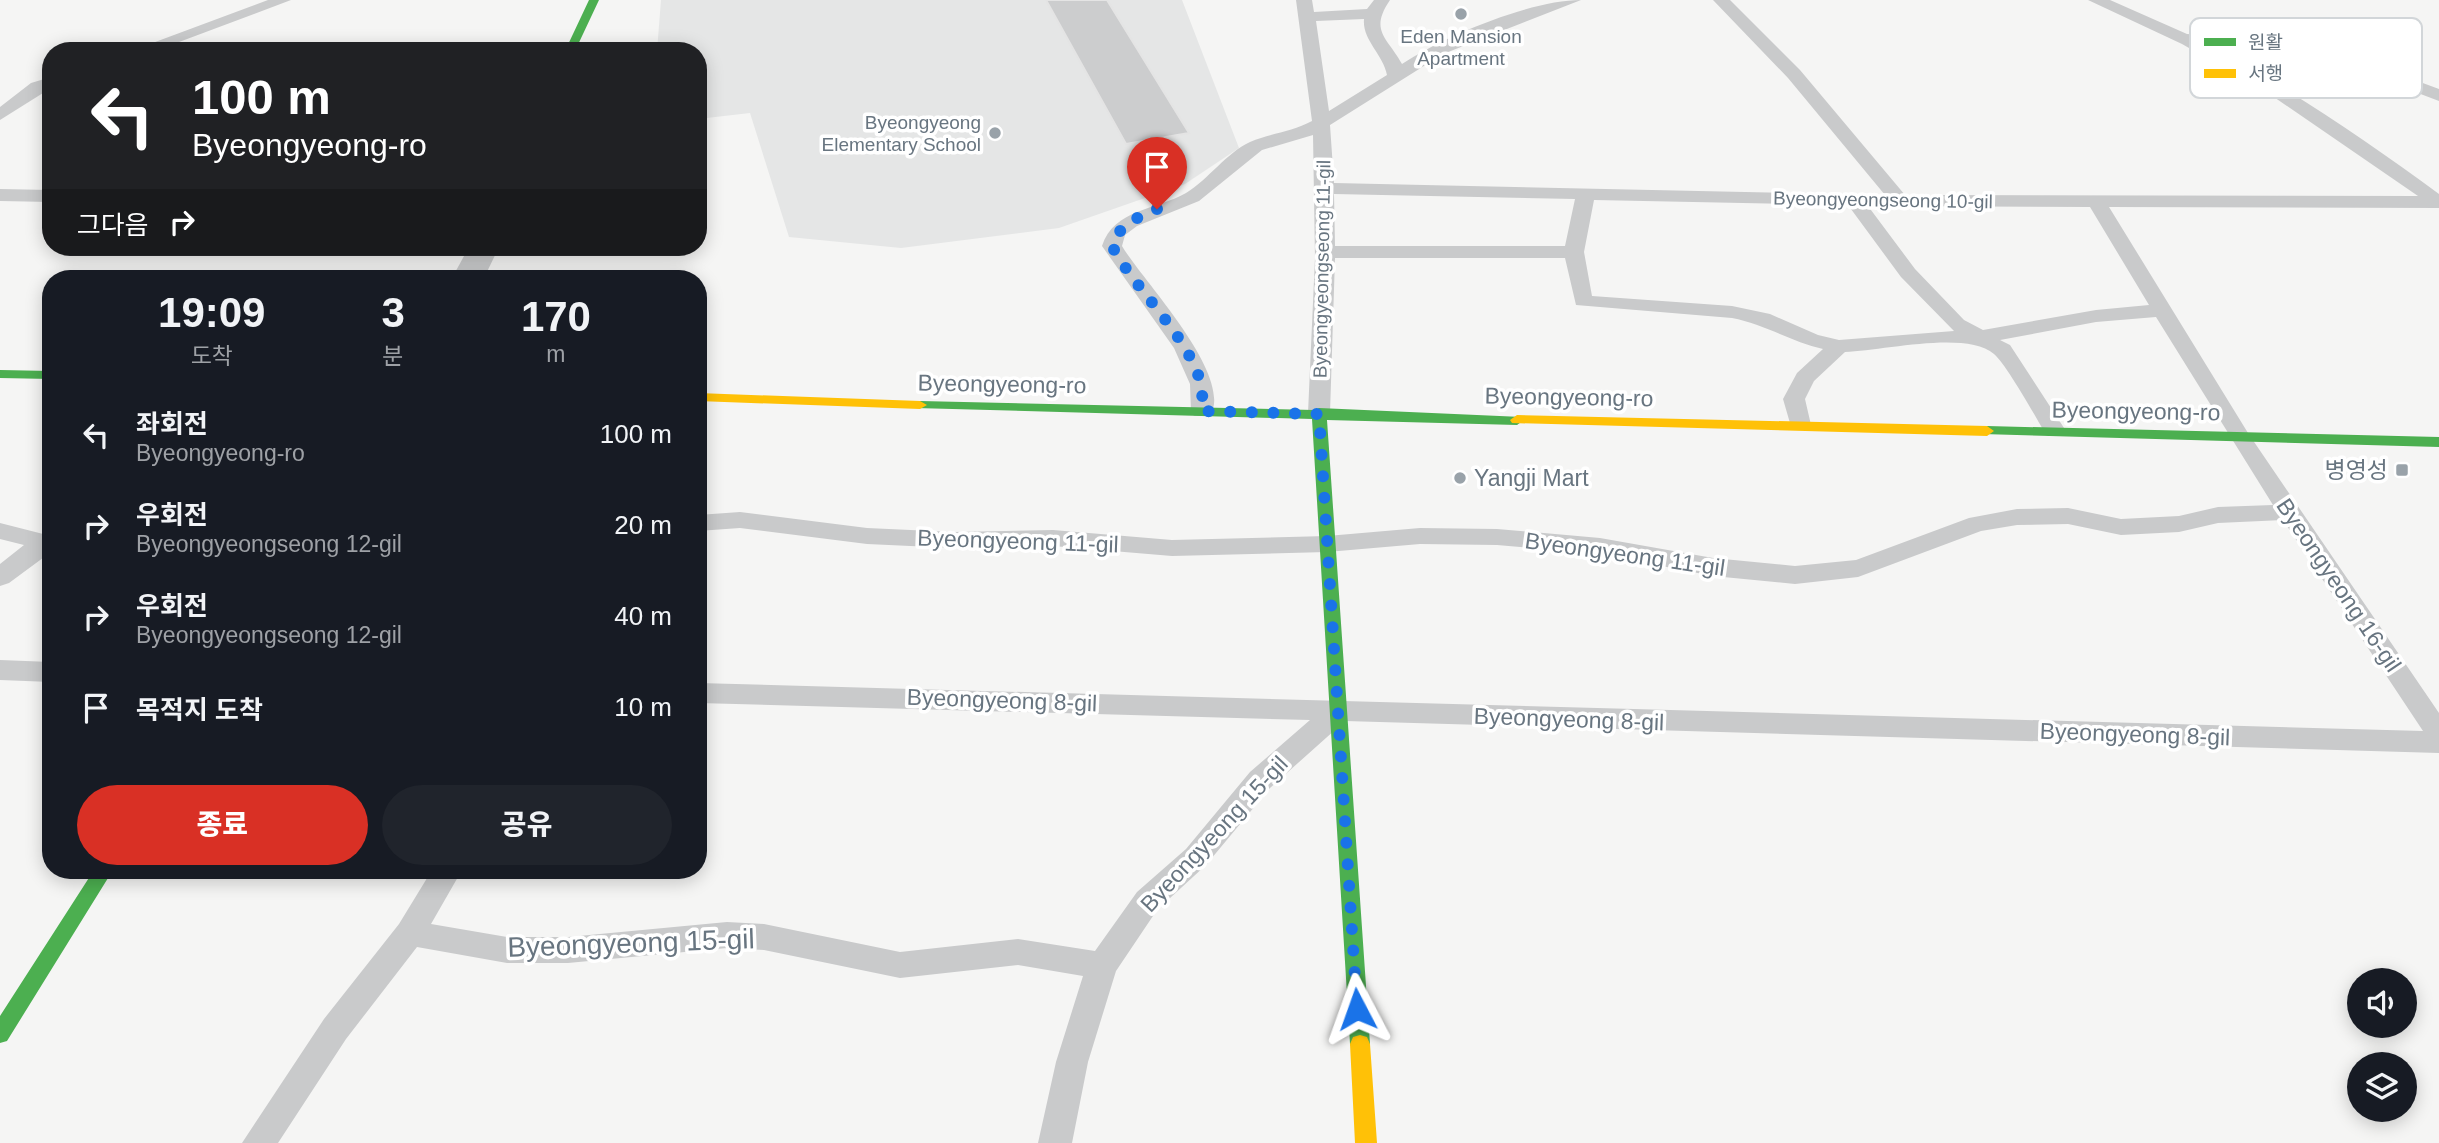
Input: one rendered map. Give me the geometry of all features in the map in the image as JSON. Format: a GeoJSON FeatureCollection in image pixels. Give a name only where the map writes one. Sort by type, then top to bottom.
{"type":"FeatureCollection","features":[{"type":"Feature","properties":{"kind":"street"},"geometry":{"type":"LineString","coordinates":[[574,42],[594,0]]}},
{"type":"Feature","properties":{"kind":"street"},"geometry":{"type":"LineString","coordinates":[[0,373],[42,375]]}},
{"type":"Feature","properties":{"kind":"street","name":"Byeongyeong-ro"},"geometry":{"type":"LineString","coordinates":[[707,397],[2439,442]]}},
{"type":"Feature","properties":{"kind":"street"},"geometry":{"type":"LineString","coordinates":[[1319,414],[1366,1143]]}},
{"type":"Feature","properties":{"kind":"street"},"geometry":{"type":"LineString","coordinates":[[0,1034],[98,879]]}},
{"type":"Feature","properties":{"kind":"lane"},"geometry":{"type":"LineString","coordinates":[[164,42],[283,0]]}},
{"type":"Feature","properties":{"kind":"lane"},"geometry":{"type":"LineString","coordinates":[[1202,411],[1201,385],[1188,355],[1124,268],[1112,246],[1116,233],[1130,222],[1192,197],[1256,146],[1304,134],[1321,125],[1419,59],[1458,41],[1573,0]]}},
{"type":"Feature","properties":{"kind":"lane"},"geometry":{"type":"LineString","coordinates":[[1721,0],[1794,74],[1900,201]]}},
{"type":"Feature","properties":{"kind":"lane"},"geometry":{"type":"LineString","coordinates":[[2096,0],[2190,40]]}},
{"type":"Feature","properties":{"kind":"lane"},"geometry":{"type":"LineString","coordinates":[[1306,9],[1377,7],[1370,30],[1395,66],[1396,76]]}},
{"type":"Feature","properties":{"kind":"lane","name":"Byeongyeongseong 11-gil"},"geometry":{"type":"LineString","coordinates":[[1306,9],[1315,50],[1326,188],[1319,414]]}},
{"type":"Feature","properties":{"kind":"lane"},"geometry":{"type":"LineString","coordinates":[[2183,36],[2190,37]]}},
{"type":"Feature","properties":{"kind":"lane"},"geometry":{"type":"LineString","coordinates":[[0,115],[42,85]]}},
{"type":"Feature","properties":{"kind":"lane"},"geometry":{"type":"LineString","coordinates":[[2422,88],[2439,96]]}},
{"type":"Feature","properties":{"kind":"lane"},"geometry":{"type":"LineString","coordinates":[[2288,98],[2438,202]]}},
{"type":"Feature","properties":{"kind":"lane","name":"Byeongyeongseong 10-gil"},"geometry":{"type":"LineString","coordinates":[[1326,188],[1900,201],[2438,202]]}},
{"type":"Feature","properties":{"kind":"lane"},"geometry":{"type":"LineString","coordinates":[[1586,194],[1574,252],[1583,301],[1742,314],[1763,318],[1812,340],[1839,346],[1879,345],[1924,337],[1979,337],[2096,316],[2163,310]]}},
{"type":"Feature","properties":{"kind":"lane"},"geometry":{"type":"LineString","coordinates":[[0,195],[42,196]]}},
{"type":"Feature","properties":{"kind":"lane"},"geometry":{"type":"LineString","coordinates":[[1854,200],[1908,273],[1957,324],[2004,349],[2055,431]]}},
{"type":"Feature","properties":{"kind":"lane","name":"Byeongyeong 16-gil"},"geometry":{"type":"LineString","coordinates":[[2097,203],[2239,436],[2439,734]]}},
{"type":"Feature","properties":{"kind":"lane"},"geometry":{"type":"LineString","coordinates":[[1326,252],[1574,252]]}},
{"type":"Feature","properties":{"kind":"lane"},"geometry":{"type":"LineString","coordinates":[[1800,425],[1794,399],[1805,378],[1839,346]]}},
{"type":"Feature","properties":{"kind":"lane","name":"Byeongyeong 11-gil"},"geometry":{"type":"LineString","coordinates":[[707,522],[740,520],[867,536],[954,540],[1053,538],[1172,548],[1327,544],[1420,536],[1497,537],[1600,546],[1713,567],[1795,575],[1858,568],[1978,524],[2017,517],[2068,516],[2121,527],[2179,524],[2218,515],[2290,512]]}},
{"type":"Feature","properties":{"kind":"lane"},"geometry":{"type":"LineString","coordinates":[[0,531],[42,542]]}},
{"type":"Feature","properties":{"kind":"lane"},"geometry":{"type":"LineString","coordinates":[[0,576],[42,547]]}},
{"type":"Feature","properties":{"kind":"lane"},"geometry":{"type":"LineString","coordinates":[[0,670],[42,672]]}},
{"type":"Feature","properties":{"kind":"lane","name":"Byeongyeong 8-gil"},"geometry":{"type":"LineString","coordinates":[[707,693],[966,698],[1337,713],[2439,742]]}},
{"type":"Feature","properties":{"kind":"lane","name":"Byeongyeong 15-gil"},"geometry":{"type":"LineString","coordinates":[[1055,1143],[1072,1062],[1102,965],[1147,901],[1196,857],[1260,780],[1337,713]]}},
{"type":"Feature","properties":{"kind":"lane"},"geometry":{"type":"LineString","coordinates":[[259,1143],[335,1029],[410,933],[442,879]]}},
{"type":"Feature","properties":{"kind":"lane","name":"Byeongyeong 15-gil"},"geometry":{"type":"LineString","coordinates":[[410,933],[507,950],[568,950],[727,935],[764,937],[900,965],[1018,952],[1102,965]]}},
{"type":"Feature","properties":{"kind":"shaded area","name":"Byeongyeong Elementary School"},"geometry":{"type":"Polygon","coordinates":[[[661,0],[1182,0],[1239,148],[1185,184],[1059,228],[901,248],[789,237],[750,113],[707,118],[707,42],[658,42],[661,0]]]}},
{"type":"Feature","properties":{"kind":"building"},"geometry":{"type":"Polygon","coordinates":[[[1046,0],[1107,0],[1189,133],[1126,144],[1046,0]]]}},
{"type":"Feature","properties":{"kind":"traffic: fast"},"geometry":{"type":"LineString","coordinates":[[574,42],[594,0]]}},
{"type":"Feature","properties":{"kind":"traffic: fast"},"geometry":{"type":"LineString","coordinates":[[0,374],[42,375]]}},
{"type":"Feature","properties":{"kind":"traffic: fast"},"geometry":{"type":"LineString","coordinates":[[920,405],[1517,420]]}},
{"type":"Feature","properties":{"kind":"traffic: fast"},"geometry":{"type":"LineString","coordinates":[[1319,413],[1360,1044]]}},
{"type":"Feature","properties":{"kind":"traffic: fast"},"geometry":{"type":"LineString","coordinates":[[1987,431],[2439,442]]}},
{"type":"Feature","properties":{"kind":"traffic: fast"},"geometry":{"type":"LineString","coordinates":[[0,1034],[98,879]]}},
{"type":"Feature","properties":{"kind":"traffic: slow"},"geometry":{"type":"LineString","coordinates":[[707,397],[920,405]]}},
{"type":"Feature","properties":{"kind":"traffic: slow"},"geometry":{"type":"LineString","coordinates":[[1517,420],[1987,431]]}},
{"type":"Feature","properties":{"kind":"traffic: slow"},"geometry":{"type":"LineString","coordinates":[[1360,1044],[1366,1143]]}},
{"type":"Feature","properties":{"kind":"place","name":"Eden Mansion Apartment"},"geometry":{"type":"Point","coordinates":[1461,14]}},
{"type":"Feature","properties":{"kind":"place","name":"Byeongyeong Elementary School"},"geometry":{"type":"Point","coordinates":[995,133]}},
{"type":"Feature","properties":{"kind":"place","name":"병영성"},"geometry":{"type":"Point","coordinates":[2402,470]}},
{"type":"Feature","properties":{"kind":"place","name":"Yangji Mart"},"geometry":{"type":"Point","coordinates":[1460,478]}},
{"type":"Feature","properties":{"kind":"route"},"geometry":{"type":"LineString","coordinates":[[1157,209],[1130,222],[1116,233],[1112,246],[1124,268],[1188,355],[1201,385],[1202,411],[1319,414],[1357,1009]]}}]}
